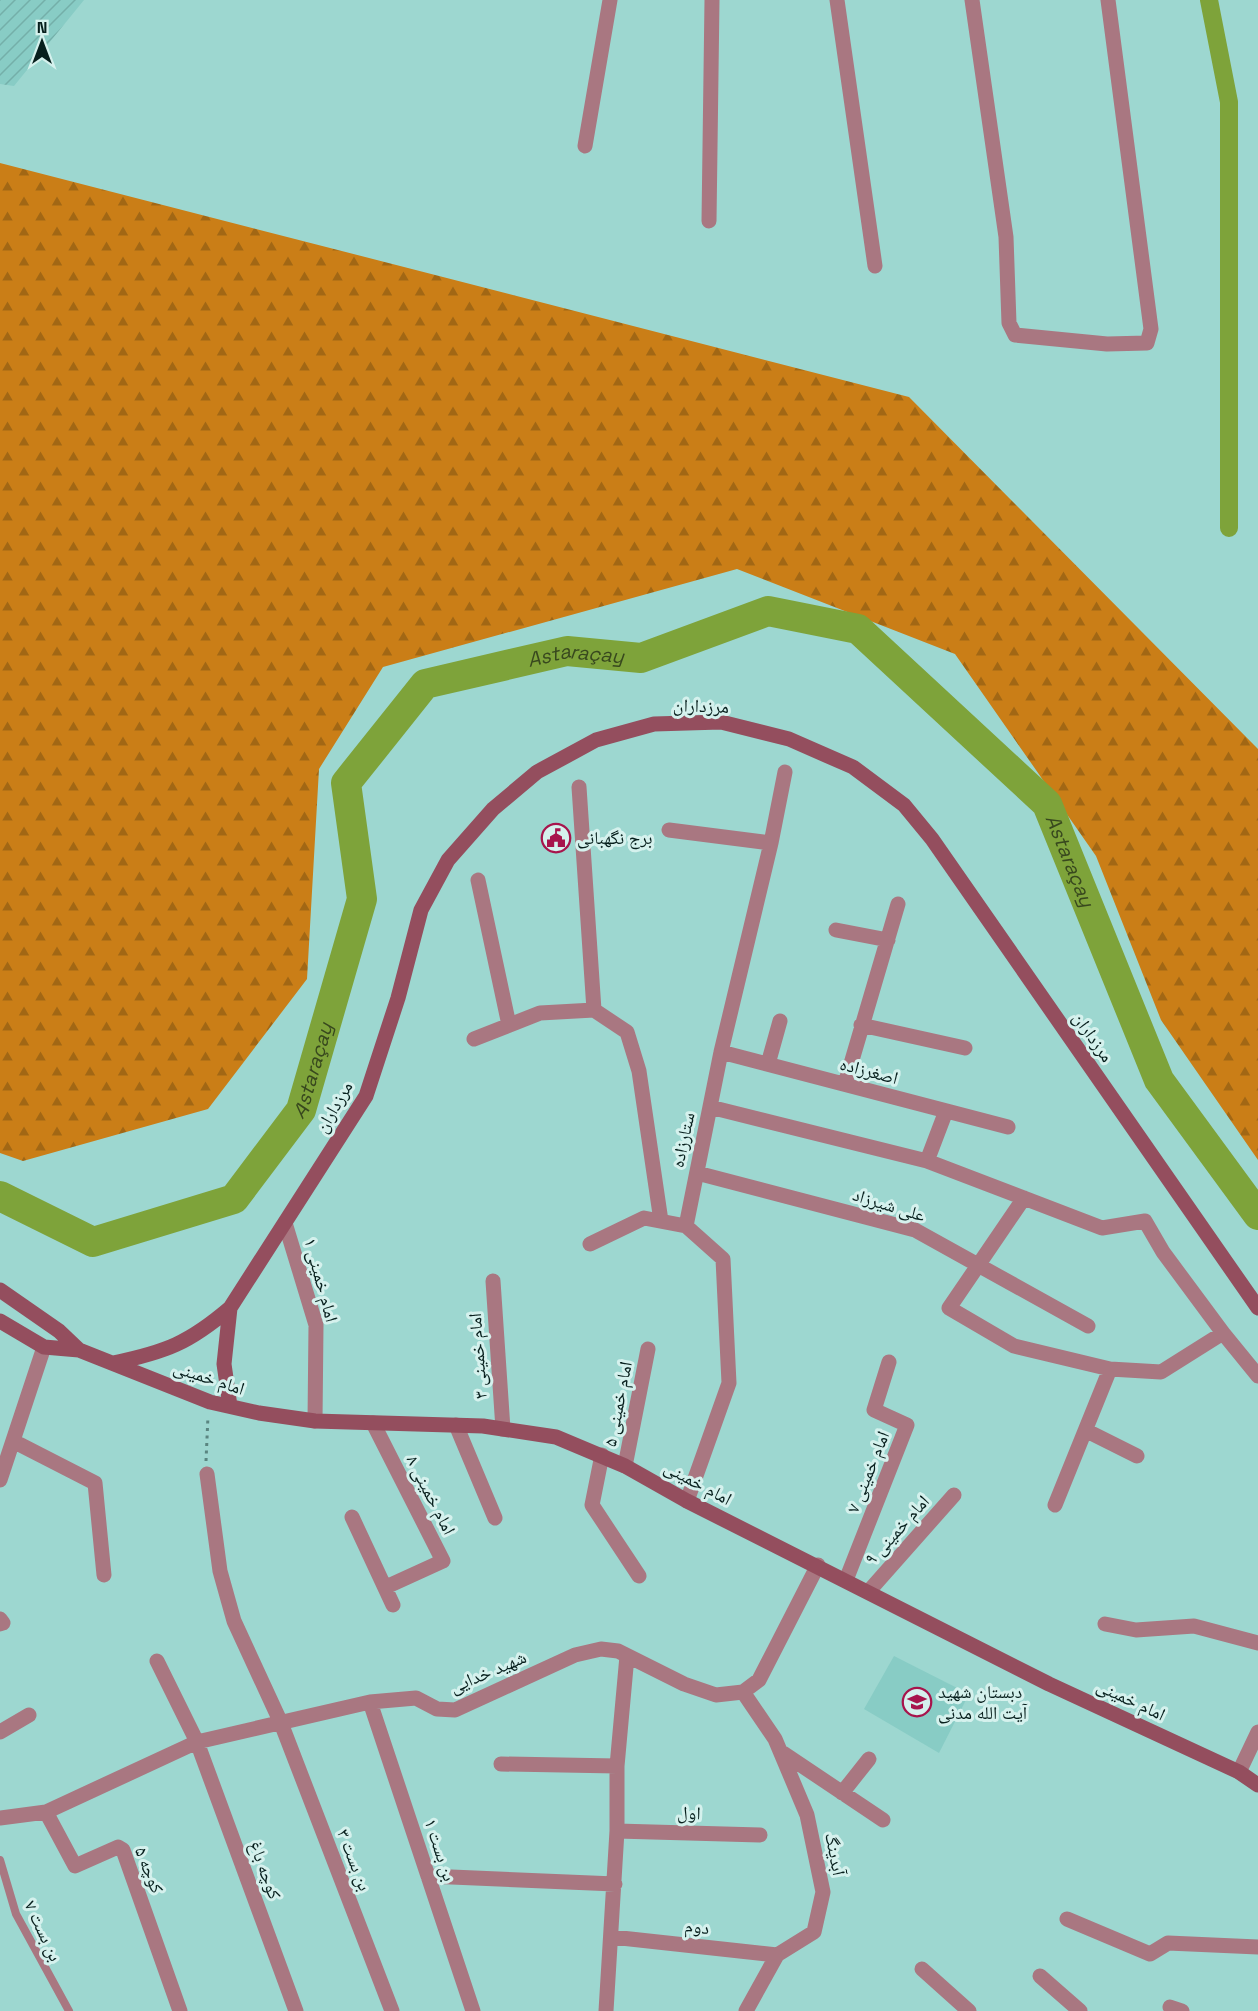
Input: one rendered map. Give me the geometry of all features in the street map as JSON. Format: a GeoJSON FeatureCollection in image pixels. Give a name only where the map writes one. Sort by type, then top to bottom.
{"type":"FeatureCollection","features":[{"type":"Feature","properties":{"kind":"street"},"geometry":{"type":"LineString","coordinates":[[585,146],[610,0]]}},
{"type":"Feature","properties":{"kind":"street"},"geometry":{"type":"LineString","coordinates":[[709,221],[711,0]]}},
{"type":"Feature","properties":{"kind":"street"},"geometry":{"type":"LineString","coordinates":[[837,0],[875,266]]}},
{"type":"Feature","properties":{"kind":"street"},"geometry":{"type":"LineString","coordinates":[[972,0],[1006,237],[1009,323],[1016,335],[1107,344],[1147,343],[1151,329],[1108,0]]}},
{"type":"Feature","properties":{"kind":"street","name":"مرزداران"},"geometry":{"type":"LineString","coordinates":[[113,1363],[161,1352],[182,1343],[202,1332],[230,1308],[366,1096],[398,998],[421,910],[448,860],[493,809],[537,772],[596,740],[654,724],[722,722],[789,739],[853,767],[904,805],[932,839],[1258,1308]]}},
{"type":"Feature","properties":{"kind":"street","name":"ستارزاده"},"geometry":{"type":"LineString","coordinates":[[686,1226],[721,1052],[771,843],[785,772]]}},
{"type":"Feature","properties":{"kind":"street"},"geometry":{"type":"LineString","coordinates":[[579,787],[594,1010]]}},
{"type":"Feature","properties":{"kind":"street"},"geometry":{"type":"LineString","coordinates":[[669,830],[771,843]]}},
{"type":"Feature","properties":{"kind":"street"},"geometry":{"type":"LineString","coordinates":[[478,880],[509,1025]]}},
{"type":"Feature","properties":{"kind":"street"},"geometry":{"type":"LineString","coordinates":[[845,1084],[898,904]]}},
{"type":"Feature","properties":{"kind":"street"},"geometry":{"type":"LineString","coordinates":[[836,930],[888,940]]}},
{"type":"Feature","properties":{"kind":"street"},"geometry":{"type":"LineString","coordinates":[[474,1039],[540,1013],[594,1010],[627,1032],[639,1071],[661,1221]]}},
{"type":"Feature","properties":{"kind":"street"},"geometry":{"type":"LineString","coordinates":[[768,1064],[780,1021]]}},
{"type":"Feature","properties":{"kind":"street"},"geometry":{"type":"LineString","coordinates":[[861,1025],[964,1048]]}},
{"type":"Feature","properties":{"kind":"street","name":"اصغرزاده"},"geometry":{"type":"LineString","coordinates":[[721,1052],[1008,1127]]}},
{"type":"Feature","properties":{"kind":"street"},"geometry":{"type":"LineString","coordinates":[[710,1107],[927,1161],[1102,1228],[1146,1221],[1163,1251],[1258,1376]]}},
{"type":"Feature","properties":{"kind":"street"},"geometry":{"type":"LineString","coordinates":[[927,1161],[946,1111]]}},
{"type":"Feature","properties":{"kind":"street","name":"علی شیرزاد"},"geometry":{"type":"LineString","coordinates":[[697,1173],[915,1230],[1088,1326]]}},
{"type":"Feature","properties":{"kind":"street"},"geometry":{"type":"LineString","coordinates":[[1024,1198],[980,1266],[949,1308],[1014,1346],[1110,1370],[1161,1372],[1223,1332]]}},
{"type":"Feature","properties":{"kind":"street"},"geometry":{"type":"LineString","coordinates":[[590,1244],[644,1218],[686,1226],[723,1259],[729,1383],[687,1501]]}},
{"type":"Feature","properties":{"kind":"street","name":"امام خمینی ۱"},"geometry":{"type":"LineString","coordinates":[[285,1223],[316,1325],[315,1421]]}},
{"type":"Feature","properties":{"kind":"street","name":"امام خمینی ۳"},"geometry":{"type":"LineString","coordinates":[[493,1281],[503,1429]]}},
{"type":"Feature","properties":{"kind":"street","name":"امام خمینی"},"geometry":{"type":"LineString","coordinates":[[0,1290],[59,1331],[79,1350]]}},
{"type":"Feature","properties":{"kind":"street","name":"مرزداران"},"geometry":{"type":"LineString","coordinates":[[230,1308],[224,1364],[230,1406]]}},
{"type":"Feature","properties":{"kind":"street","name":"امام خمینی"},"geometry":{"type":"LineString","coordinates":[[0,1321],[44,1347],[79,1350],[210,1402],[315,1421],[456,1425],[556,1437],[626,1466],[687,1501],[818,1565],[1049,1684],[1239,1772],[1258,1785]]}},
{"type":"Feature","properties":{"kind":"street"},"geometry":{"type":"LineString","coordinates":[[0,1480],[44,1347]]}},
{"type":"Feature","properties":{"kind":"street","name":"امام خمینی ۵"},"geometry":{"type":"LineString","coordinates":[[626,1466],[648,1349]]}},
{"type":"Feature","properties":{"kind":"street","name":"امام خمینی ۷"},"geometry":{"type":"LineString","coordinates":[[846,1580],[907,1425],[874,1410],[888,1362]]}},
{"type":"Feature","properties":{"kind":"street"},"geometry":{"type":"LineString","coordinates":[[1055,1505],[1110,1370]]}},
{"type":"Feature","properties":{"kind":"street","name":"امام خمینی ۸"},"geometry":{"type":"LineString","coordinates":[[373,1423],[443,1562],[386,1587]]}},
{"type":"Feature","properties":{"kind":"street"},"geometry":{"type":"LineString","coordinates":[[456,1425],[495,1518]]}},
{"type":"Feature","properties":{"kind":"street"},"geometry":{"type":"LineString","coordinates":[[1087,1431],[1137,1456]]}},
{"type":"Feature","properties":{"kind":"street"},"geometry":{"type":"LineString","coordinates":[[13,1440],[95,1483],[104,1575]]}},
{"type":"Feature","properties":{"kind":"street"},"geometry":{"type":"LineString","coordinates":[[602,1455],[592,1505],[639,1576]]}},
{"type":"Feature","properties":{"kind":"street","name":"بن بست ۳"},"geometry":{"type":"LineString","coordinates":[[207,1474],[220,1571],[234,1621],[280,1723],[392,2011]]}},
{"type":"Feature","properties":{"kind":"street","name":"امام خمینی ۹"},"geometry":{"type":"LineString","coordinates":[[868,1591],[954,1495]]}},
{"type":"Feature","properties":{"kind":"street"},"geometry":{"type":"LineString","coordinates":[[352,1517],[393,1605]]}},
{"type":"Feature","properties":{"kind":"street"},"geometry":{"type":"LineString","coordinates":[[743,1692],[759,1680],[818,1565]]}},
{"type":"Feature","properties":{"kind":"street"},"geometry":{"type":"LineString","coordinates":[[0,1619],[3,1623],[0,1624]]}},
{"type":"Feature","properties":{"kind":"street"},"geometry":{"type":"LineString","coordinates":[[1105,1624],[1136,1630],[1194,1626],[1258,1643]]}},
{"type":"Feature","properties":{"kind":"street","name":"شهید خدایی"},"geometry":{"type":"LineString","coordinates":[[0,1818],[46,1812],[197,1742],[370,1702],[416,1698],[437,1709],[454,1710],[575,1655],[601,1648],[627,1656],[684,1684],[716,1695],[743,1692]]}},
{"type":"Feature","properties":{"kind":"street"},"geometry":{"type":"LineString","coordinates":[[606,2011],[615,1884],[617,1766],[627,1656]]}},
{"type":"Feature","properties":{"kind":"street","name":"کوچه باغ"},"geometry":{"type":"LineString","coordinates":[[158,1661],[197,1742],[296,2011]]}},
{"type":"Feature","properties":{"kind":"street","name":"آبدینگ"},"geometry":{"type":"LineString","coordinates":[[743,1692],[781,1751],[807,1815],[823,1892],[814,1932],[777,1955],[747,2011]]}},
{"type":"Feature","properties":{"kind":"street","name":"بن بست ۱"},"geometry":{"type":"LineString","coordinates":[[370,1702],[473,2011]]}},
{"type":"Feature","properties":{"kind":"street"},"geometry":{"type":"LineString","coordinates":[[0,1732],[29,1715]]}},
{"type":"Feature","properties":{"kind":"street"},"geometry":{"type":"LineString","coordinates":[[1239,1772],[1258,1732]]}},
{"type":"Feature","properties":{"kind":"street"},"geometry":{"type":"LineString","coordinates":[[781,1751],[883,1820]]}},
{"type":"Feature","properties":{"kind":"street"},"geometry":{"type":"LineString","coordinates":[[842,1793],[869,1759]]}},
{"type":"Feature","properties":{"kind":"street"},"geometry":{"type":"LineString","coordinates":[[501,1764],[617,1766]]}},
{"type":"Feature","properties":{"kind":"street","name":"کوچه ۵"},"geometry":{"type":"LineString","coordinates":[[46,1812],[75,1866],[118,1847],[123,1850],[180,2011]]}},
{"type":"Feature","properties":{"kind":"street","name":"اول"},"geometry":{"type":"LineString","coordinates":[[617,1831],[760,1835]]}},
{"type":"Feature","properties":{"kind":"street"},"geometry":{"type":"LineString","coordinates":[[428,1876],[615,1884]]}},
{"type":"Feature","properties":{"kind":"street"},"geometry":{"type":"LineString","coordinates":[[1067,1919],[1150,1954],[1168,1943],[1258,1947]]}},
{"type":"Feature","properties":{"kind":"street","name":"دوم"},"geometry":{"type":"LineString","coordinates":[[612,1937],[777,1955]]}},
{"type":"Feature","properties":{"kind":"street"},"geometry":{"type":"LineString","coordinates":[[922,1969],[969,2011]]}},
{"type":"Feature","properties":{"kind":"street"},"geometry":{"type":"LineString","coordinates":[[1040,1976],[1080,2011]]}},
{"type":"Feature","properties":{"kind":"lane","name":"بن بست ۷"},"geometry":{"type":"LineString","coordinates":[[0,1860],[16,1914],[69,2011]]}},
{"type":"Feature","properties":{"kind":"path"},"geometry":{"type":"LineString","coordinates":[[207,1474],[205,1438],[210,1402]]}},
{"type":"Feature","properties":{"kind":"shaded area"},"geometry":{"type":"Polygon","coordinates":[[[0,0],[84,0],[14,86],[0,84],[0,0]]]}},
{"type":"Feature","properties":{"kind":"shaded area","name":"دبستان شهید آیت الله مدنی"},"geometry":{"type":"Polygon","coordinates":[[[894,1656],[969,1694],[939,1753],[864,1709],[894,1656]]]}},
{"type":"Feature","properties":{"kind":"green space"},"geometry":{"type":"Polygon","coordinates":[[[0,163],[909,397],[1258,749],[1258,1160],[1161,1020],[1096,856],[955,654],[737,569],[383,667],[319,769],[307,979],[208,1109],[23,1161],[0,1153],[0,163]]]}},
{"type":"Feature","properties":{"kind":"waterway"},"geometry":{"type":"LineString","coordinates":[[1209,0],[1229,102],[1229,528]]}},
{"type":"Feature","properties":{"kind":"waterway","name":"Astaraçay"},"geometry":{"type":"LineString","coordinates":[[0,1196],[93,1242],[234,1199],[301,1110],[362,899],[346,783],[425,684],[567,651],[641,658],[768,611],[858,629],[1047,804],[1159,1080],[1258,1215]]}},
{"type":"Feature","properties":{"kind":"place","name":"برج نگهبانی"},"geometry":{"type":"Point","coordinates":[556,838]}},
{"type":"Feature","properties":{"kind":"place","name":"دبستان شهید آیت الله مدنی"},"geometry":{"type":"Point","coordinates":[917,1702]}}]}
